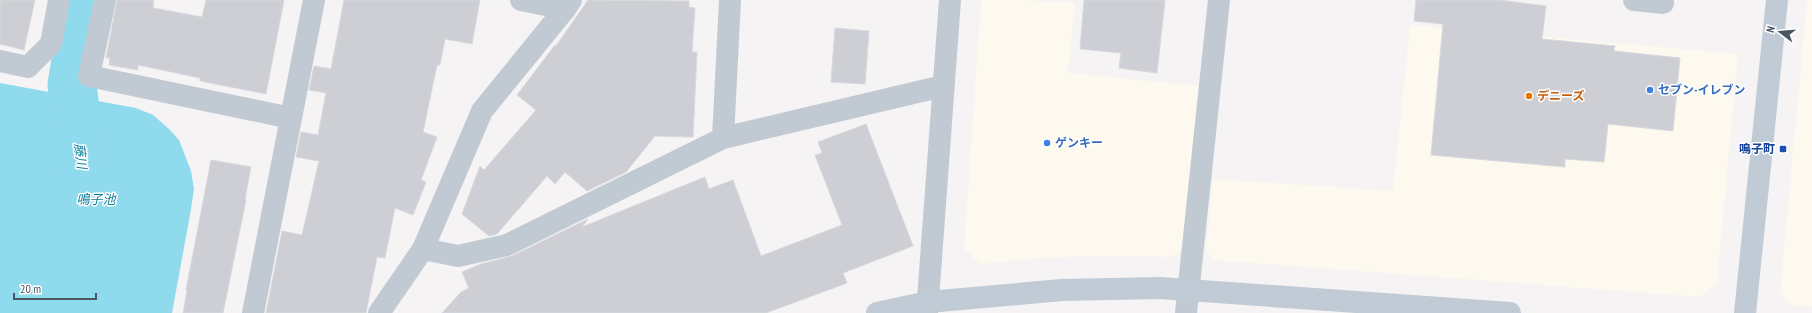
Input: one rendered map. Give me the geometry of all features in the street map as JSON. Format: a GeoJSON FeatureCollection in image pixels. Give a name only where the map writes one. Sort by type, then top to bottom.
{"type":"FeatureCollection","features":[{"type":"Feature","properties":{"kind":"street"},"geometry":{"type":"LineString","coordinates":[[0,62],[28,67],[51,44],[59,0]]}},
{"type":"Feature","properties":{"kind":"street"},"geometry":{"type":"LineString","coordinates":[[105,0],[89,76],[291,118]]}},
{"type":"Feature","properties":{"kind":"street"},"geometry":{"type":"LineString","coordinates":[[253,313],[314,0]]}},
{"type":"Feature","properties":{"kind":"street"},"geometry":{"type":"LineString","coordinates":[[521,0],[568,5]]}},
{"type":"Feature","properties":{"kind":"street"},"geometry":{"type":"LineString","coordinates":[[723,138],[730,0]]}},
{"type":"Feature","properties":{"kind":"street"},"geometry":{"type":"LineString","coordinates":[[927,307],[942,86],[950,0]]}},
{"type":"Feature","properties":{"kind":"street"},"geometry":{"type":"LineString","coordinates":[[1186,313],[1219,0]]}},
{"type":"Feature","properties":{"kind":"street"},"geometry":{"type":"LineString","coordinates":[[1634,0],[1663,3],[1663,0]]}},
{"type":"Feature","properties":{"kind":"street"},"geometry":{"type":"LineString","coordinates":[[1745,313],[1777,0]]}},
{"type":"Feature","properties":{"kind":"street"},"geometry":{"type":"LineString","coordinates":[[379,313],[423,249],[482,111],[568,5]]}},
{"type":"Feature","properties":{"kind":"street"},"geometry":{"type":"LineString","coordinates":[[423,249],[458,256],[507,245],[723,138],[942,86]]}},
{"type":"Feature","properties":{"kind":"street"},"geometry":{"type":"LineString","coordinates":[[877,313],[1062,290],[1188,289],[1510,313]]}},
{"type":"Feature","properties":{"kind":"shaded area"},"geometry":{"type":"Polygon","coordinates":[[[981,0],[1023,0],[1075,3],[1068,73],[1199,86],[1183,249],[1173,257],[1095,256],[1039,258],[980,264],[964,248],[981,0]]]}},
{"type":"Feature","properties":{"kind":"shaded area"},"geometry":{"type":"Polygon","coordinates":[[[1807,0],[1812,0],[1812,306],[1791,305],[1780,292],[1807,0]]]}},
{"type":"Feature","properties":{"kind":"shaded area"},"geometry":{"type":"Polygon","coordinates":[[[1410,25],[1738,54],[1717,283],[1700,297],[1213,260],[1206,250],[1213,179],[1393,191],[1410,25]]]}},
{"type":"Feature","properties":{"kind":"water","name":"鳴子池"},"geometry":{"type":"Polygon","coordinates":[[[0,83],[136,108],[153,115],[179,140],[191,171],[194,189],[172,313],[0,313],[0,83]]]}},
{"type":"Feature","properties":{"kind":"building"},"geometry":{"type":"Polygon","coordinates":[[[0,0],[35,0],[24,50],[0,44],[0,0]]]}},
{"type":"Feature","properties":{"kind":"building"},"geometry":{"type":"Polygon","coordinates":[[[117,0],[154,0],[153,8],[202,17],[206,0],[284,0],[266,94],[200,81],[200,78],[138,65],[138,70],[109,65],[110,58],[106,58],[117,0]]]}},
{"type":"Feature","properties":{"kind":"building"},"geometry":{"type":"Polygon","coordinates":[[[344,0],[480,0],[472,44],[445,39],[440,65],[437,65],[423,132],[437,137],[421,180],[426,182],[413,215],[395,208],[385,258],[377,257],[366,313],[266,313],[282,231],[302,235],[319,161],[296,157],[301,132],[318,135],[326,93],[309,90],[314,66],[331,69],[344,0]]]}},
{"type":"Feature","properties":{"kind":"building"},"geometry":{"type":"Polygon","coordinates":[[[588,0],[689,1],[689,7],[695,8],[692,52],[697,52],[693,137],[655,136],[626,172],[587,191],[565,172],[555,184],[547,176],[497,234],[489,236],[462,214],[480,166],[484,170],[536,110],[517,95],[555,45],[556,46],[588,0]]]}},
{"type":"Feature","properties":{"kind":"building"},"geometry":{"type":"Polygon","coordinates":[[[1084,0],[1165,0],[1157,73],[1119,68],[1121,53],[1080,49],[1084,0]]]}},
{"type":"Feature","properties":{"kind":"building"},"geometry":{"type":"Polygon","coordinates":[[[1416,0],[1500,0],[1546,6],[1542,39],[1615,46],[1614,51],[1680,58],[1673,131],[1608,124],[1604,162],[1565,159],[1565,167],[1431,155],[1443,24],[1414,21],[1416,0]]]}},
{"type":"Feature","properties":{"kind":"building"},"geometry":{"type":"Polygon","coordinates":[[[835,28],[869,31],[865,84],[831,82],[835,28]]]}},
{"type":"Feature","properties":{"kind":"building"},"geometry":{"type":"Polygon","coordinates":[[[866,124],[913,246],[843,273],[847,283],[766,313],[442,313],[461,292],[469,288],[462,272],[481,264],[512,256],[588,219],[582,227],[705,177],[709,189],[733,180],[761,256],[842,225],[815,155],[822,153],[818,142],[866,124]]]}},
{"type":"Feature","properties":{"kind":"building"},"geometry":{"type":"Polygon","coordinates":[[[211,160],[251,167],[246,200],[223,313],[183,313],[186,290],[211,160]]]}},
{"type":"Feature","properties":{"kind":"waterway","name":"藤川"},"geometry":{"type":"LineString","coordinates":[[82,163],[72,85],[86,0]]}},
{"type":"Feature","properties":{"kind":"place","name":"セブン-イレブン"},"geometry":{"type":"Point","coordinates":[1650,90]}},
{"type":"Feature","properties":{"kind":"place","name":"デニーズ"},"geometry":{"type":"Point","coordinates":[1529,96]}},
{"type":"Feature","properties":{"kind":"place","name":"ゲンキー"},"geometry":{"type":"Point","coordinates":[1047,143]}},
{"type":"Feature","properties":{"kind":"place","name":"鳴子町"},"geometry":{"type":"Point","coordinates":[1783,149]}}]}
